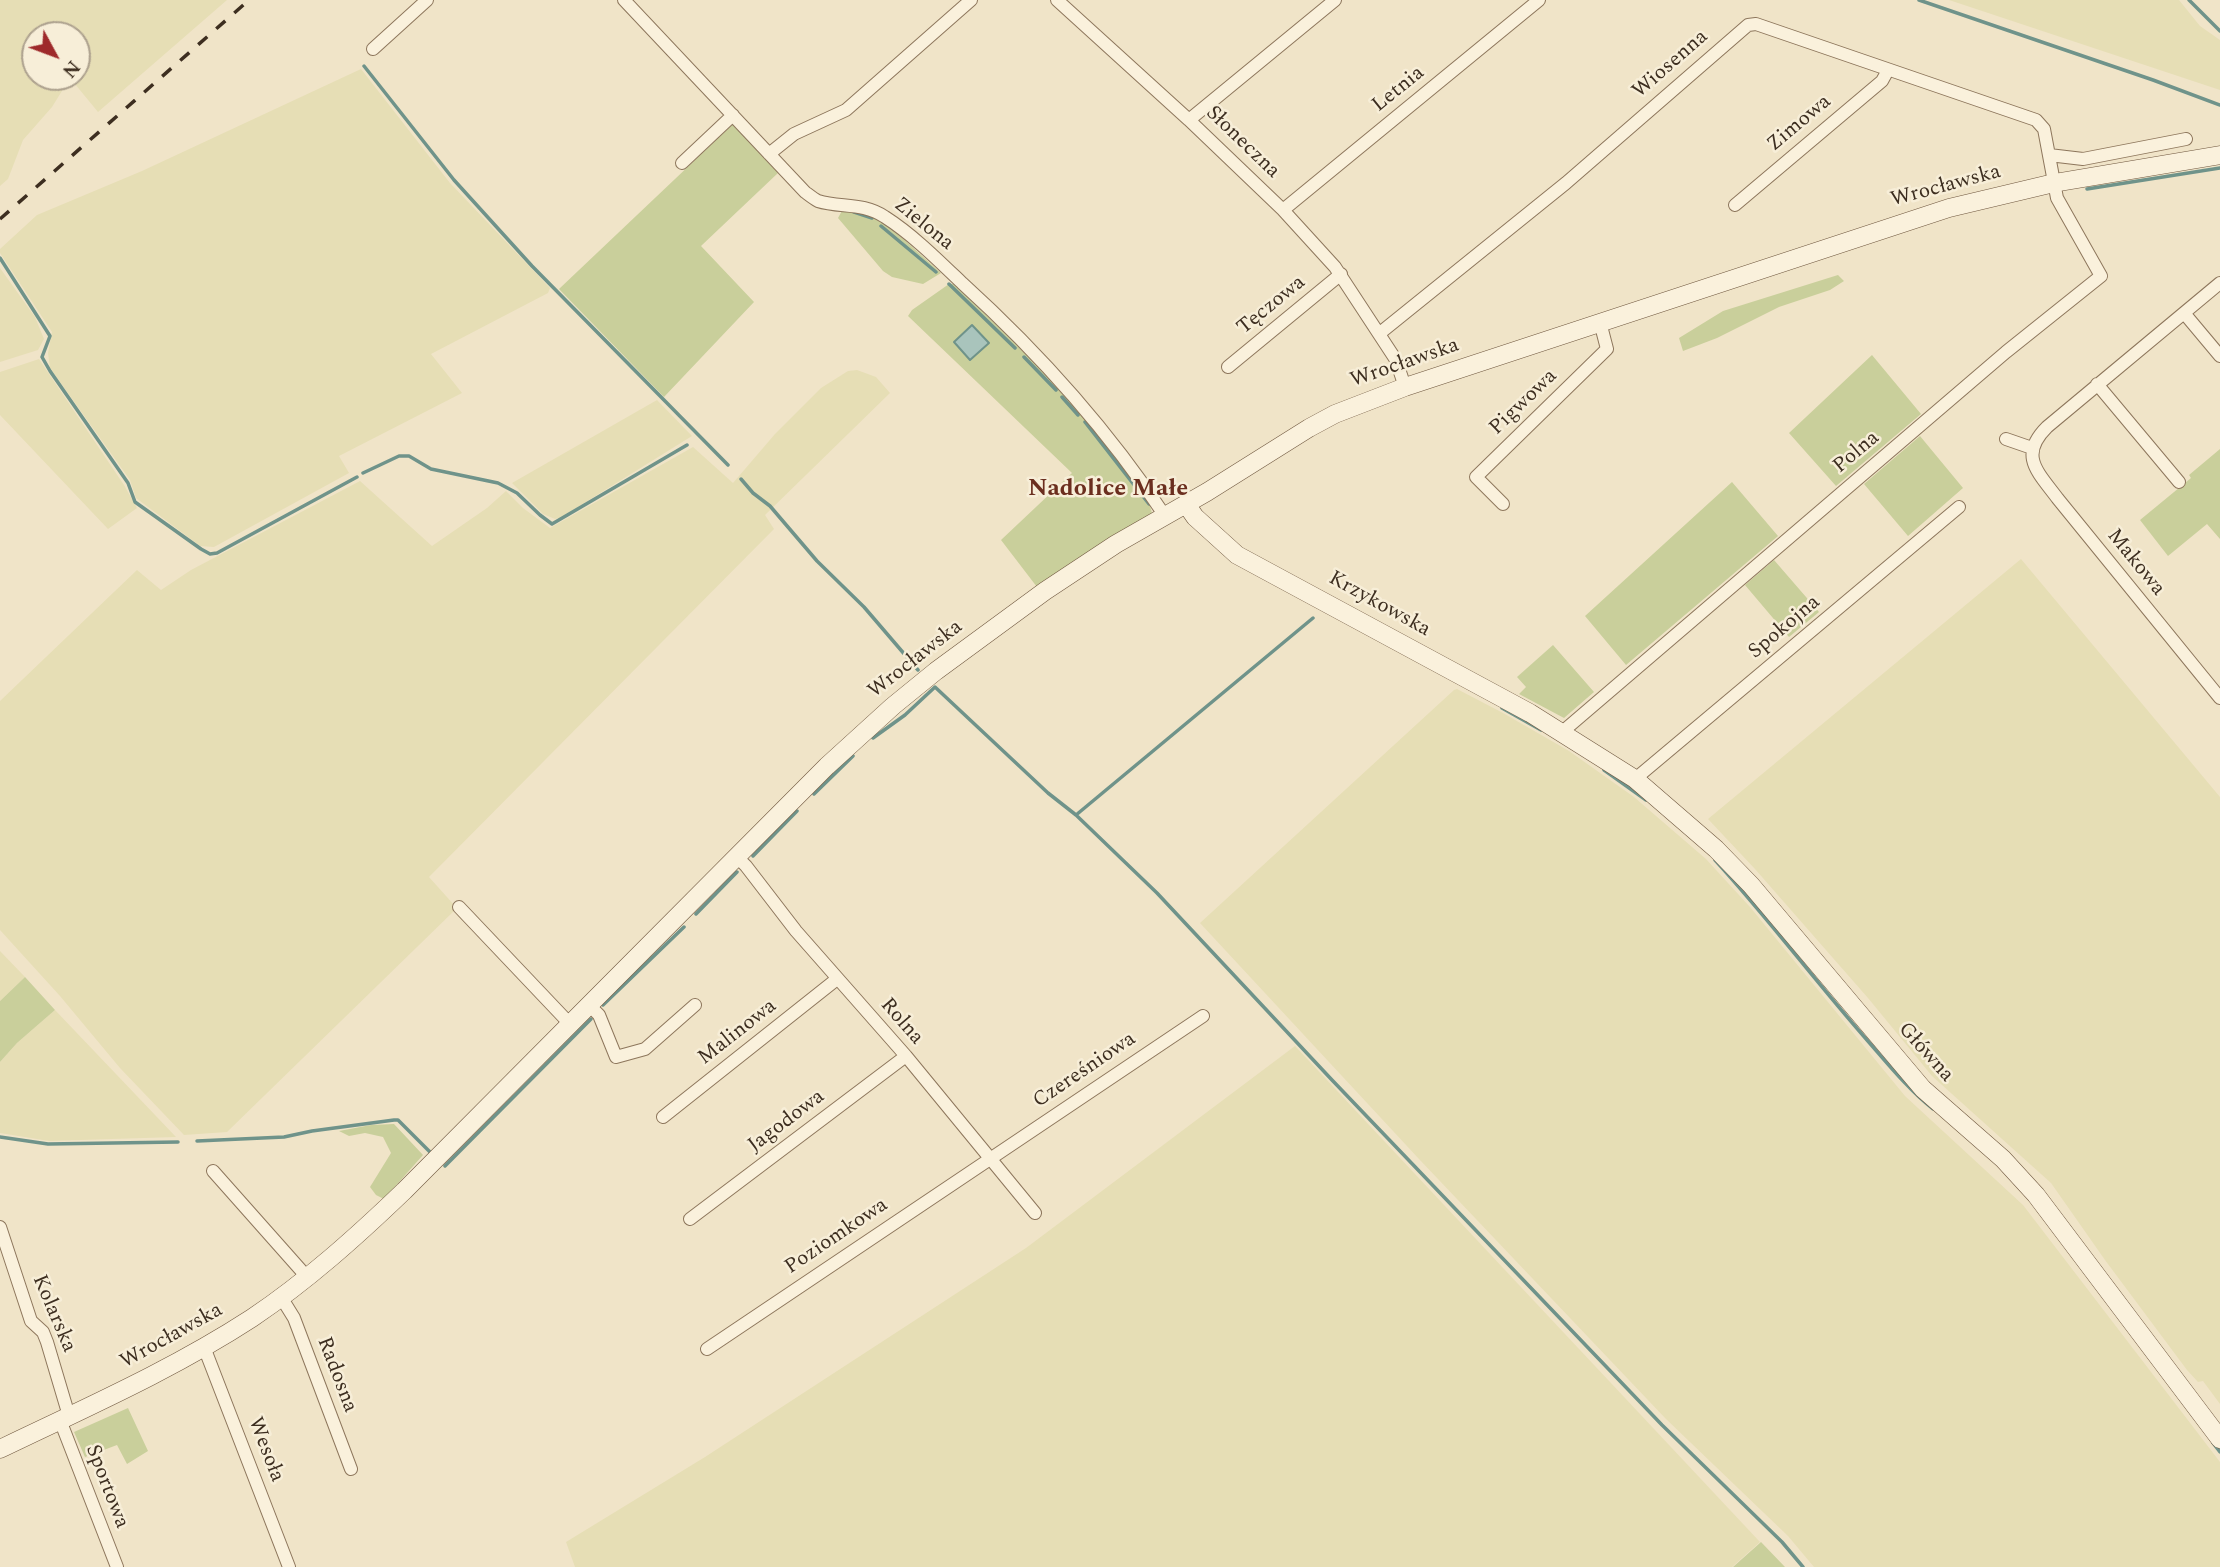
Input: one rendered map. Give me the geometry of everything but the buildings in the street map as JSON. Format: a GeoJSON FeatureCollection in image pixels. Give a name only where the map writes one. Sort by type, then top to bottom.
{"type":"FeatureCollection","features":[{"type":"Feature","properties":{"kind":"street"},"geometry":{"type":"LineString","coordinates":[[373,49],[427,0]]}},
{"type":"Feature","properties":{"kind":"street"},"geometry":{"type":"LineString","coordinates":[[769,154],[794,134],[846,110],[971,0]]}},
{"type":"Feature","properties":{"kind":"street","name":"Słoneczna"},"geometry":{"type":"LineString","coordinates":[[1056,0],[1189,120],[1283,210],[1341,274],[1380,333]]}},
{"type":"Feature","properties":{"kind":"street"},"geometry":{"type":"LineString","coordinates":[[1189,120],[1335,0]]}},
{"type":"Feature","properties":{"kind":"street","name":"Letnia"},"geometry":{"type":"LineString","coordinates":[[1283,210],[1539,0]]}},
{"type":"Feature","properties":{"kind":"street","name":"Zielona"},"geometry":{"type":"LineString","coordinates":[[627,2],[795,183],[817,201],[853,205],[883,215],[994,312],[1066,387],[1165,516]]}},
{"type":"Feature","properties":{"kind":"street","name":"Wiosenna"},"geometry":{"type":"LineString","coordinates":[[1380,333],[1566,183],[1748,25],[1756,24],[2036,120],[2044,129],[2054,183]]}},
{"type":"Feature","properties":{"kind":"street","name":"Zimowa"},"geometry":{"type":"LineString","coordinates":[[1735,205],[1882,80],[1888,70]]}},
{"type":"Feature","properties":{"kind":"street"},"geometry":{"type":"LineString","coordinates":[[682,163],[733,115]]}},
{"type":"Feature","properties":{"kind":"street"},"geometry":{"type":"LineString","coordinates":[[2049,155],[2083,159],[2186,139]]}},
{"type":"Feature","properties":{"kind":"street","name":"Wrocławska"},"geometry":{"type":"LineString","coordinates":[[0,1449],[133,1385],[204,1347],[307,1277],[352,1241],[404,1191],[827,766],[915,688],[1045,591],[1116,544],[1326,419],[1405,387],[1949,208],[2054,183],[2220,155]]}},
{"type":"Feature","properties":{"kind":"street","name":"Polna"},"geometry":{"type":"LineString","coordinates":[[1561,733],[1996,360],[2101,276],[2057,198],[2054,183]]}},
{"type":"Feature","properties":{"kind":"street","name":"Tęczowa"},"geometry":{"type":"LineString","coordinates":[[1228,367],[1341,274]]}},
{"type":"Feature","properties":{"kind":"street"},"geometry":{"type":"LineString","coordinates":[[2006,439],[2032,448],[2047,426],[2220,283]]}},
{"type":"Feature","properties":{"kind":"street"},"geometry":{"type":"LineString","coordinates":[[2184,313],[2220,356]]}},
{"type":"Feature","properties":{"kind":"street","name":"Pigwowa"},"geometry":{"type":"LineString","coordinates":[[1503,504],[1476,477],[1607,349],[1600,322]]}},
{"type":"Feature","properties":{"kind":"street"},"geometry":{"type":"LineString","coordinates":[[1380,333],[1396,360],[1405,387]]}},
{"type":"Feature","properties":{"kind":"street"},"geometry":{"type":"LineString","coordinates":[[2097,384],[2179,482]]}},
{"type":"Feature","properties":{"kind":"street","name":"Makowa"},"geometry":{"type":"LineString","coordinates":[[2032,448],[2034,467],[2058,499],[2220,698]]}},
{"type":"Feature","properties":{"kind":"street","name":"Krzykowska"},"geometry":{"type":"LineString","coordinates":[[1186,504],[1195,517],[1237,555],[1530,713],[1561,733]]}},
{"type":"Feature","properties":{"kind":"street","name":"Spokojna"},"geometry":{"type":"LineString","coordinates":[[1635,779],[1959,507]]}},
{"type":"Feature","properties":{"kind":"street","name":"Główna"},"geometry":{"type":"LineString","coordinates":[[1561,733],[1635,779],[1716,849],[1923,1089],[2003,1159],[2036,1195],[2220,1439]]}},
{"type":"Feature","properties":{"kind":"street","name":"Rolna"},"geometry":{"type":"LineString","coordinates":[[733,860],[746,866],[796,931],[906,1056],[1035,1213]]}},
{"type":"Feature","properties":{"kind":"street"},"geometry":{"type":"LineString","coordinates":[[459,907],[570,1024]]}},
{"type":"Feature","properties":{"kind":"street","name":"Malinowa"},"geometry":{"type":"LineString","coordinates":[[663,1117],[837,979]]}},
{"type":"Feature","properties":{"kind":"street"},"geometry":{"type":"LineString","coordinates":[[589,1005],[599,1015],[616,1058],[645,1049],[695,1006]]}},
{"type":"Feature","properties":{"kind":"street","name":"Czereśniowa"},"geometry":{"type":"LineString","coordinates":[[989,1158],[1203,1016]]}},
{"type":"Feature","properties":{"kind":"street","name":"Jagodowa"},"geometry":{"type":"LineString","coordinates":[[690,1219],[906,1056]]}},
{"type":"Feature","properties":{"kind":"street","name":"Poziomkowa"},"geometry":{"type":"LineString","coordinates":[[707,1349],[989,1158]]}},
{"type":"Feature","properties":{"kind":"street"},"geometry":{"type":"LineString","coordinates":[[213,1171],[307,1277]]}},
{"type":"Feature","properties":{"kind":"street","name":"Kolarska"},"geometry":{"type":"LineString","coordinates":[[0,1227],[31,1321],[43,1332],[47,1342],[65,1418]]}},
{"type":"Feature","properties":{"kind":"street","name":"Radosna"},"geometry":{"type":"LineString","coordinates":[[281,1297],[294,1318],[351,1469]]}},
{"type":"Feature","properties":{"kind":"street","name":"Wesoła"},"geometry":{"type":"LineString","coordinates":[[204,1347],[289,1567]]}},
{"type":"Feature","properties":{"kind":"street","name":"Sportowa"},"geometry":{"type":"LineString","coordinates":[[65,1418],[117,1567]]}},
{"type":"Feature","properties":{"kind":"shaded area"},"geometry":{"type":"Polygon","coordinates":[[[0,0],[227,0],[98,112],[81,91],[91,91],[91,21],[21,21],[21,91],[62,91],[52,107],[23,140],[8,179],[0,186],[0,0]]]}},
{"type":"Feature","properties":{"kind":"shaded area"},"geometry":{"type":"Polygon","coordinates":[[[1949,0],[2179,0],[2200,26],[2220,40],[2220,90],[1949,0]]]}},
{"type":"Feature","properties":{"kind":"shaded area"},"geometry":{"type":"Polygon","coordinates":[[[361,69],[450,183],[550,288],[548,293],[431,354],[462,393],[339,456],[349,473],[214,547],[200,546],[136,498],[130,480],[50,368],[48,353],[52,332],[0,253],[0,249],[37,215],[142,171],[361,69]]]}},
{"type":"Feature","properties":{"kind":"shaded area"},"geometry":{"type":"Polygon","coordinates":[[[0,268],[35,317],[44,339],[38,350],[0,362],[0,268]]]}},
{"type":"Feature","properties":{"kind":"shaded area"},"geometry":{"type":"Polygon","coordinates":[[[39,359],[137,508],[108,529],[0,415],[0,372],[39,359]]]}},
{"type":"Feature","properties":{"kind":"shaded area"},"geometry":{"type":"Polygon","coordinates":[[[857,370],[876,377],[890,393],[765,515],[774,529],[429,877],[455,906],[454,911],[227,1132],[184,1135],[120,1068],[0,930],[0,701],[137,570],[161,590],[191,570],[360,481],[432,546],[487,508],[506,491],[550,528],[693,447],[733,483],[775,434],[821,388],[848,371],[857,370]]]}},
{"type":"Feature","properties":{"kind":"shaded area"},"geometry":{"type":"Polygon","coordinates":[[[657,400],[692,436],[560,518],[555,519],[543,514],[512,483],[657,400]]]}},
{"type":"Feature","properties":{"kind":"shaded area"},"geometry":{"type":"Polygon","coordinates":[[[2021,559],[2220,797],[2220,1404],[2203,1381],[2198,1382],[2187,1370],[2051,1183],[1932,1076],[1868,998],[1708,819],[2021,559]]]}},
{"type":"Feature","properties":{"kind":"shaded area"},"geometry":{"type":"Polygon","coordinates":[[[1457,689],[1569,751],[1634,797],[1706,859],[1750,907],[1905,1096],[2023,1205],[2220,1462],[2220,1567],[1814,1567],[1788,1536],[1666,1419],[1200,923],[1457,689]]]}},
{"type":"Feature","properties":{"kind":"shaded area"},"geometry":{"type":"Polygon","coordinates":[[[0,951],[25,977],[0,1001],[0,951]]]}},
{"type":"Feature","properties":{"kind":"shaded area"},"geometry":{"type":"Polygon","coordinates":[[[55,1010],[176,1137],[49,1141],[0,1133],[0,1062],[17,1043],[55,1010]]]}},
{"type":"Feature","properties":{"kind":"shaded area"},"geometry":{"type":"Polygon","coordinates":[[[1295,1046],[1760,1542],[1732,1567],[575,1567],[566,1542],[705,1457],[1026,1248],[1295,1046]]]}},
{"type":"Feature","properties":{"kind":"green space"},"geometry":{"type":"Polygon","coordinates":[[[733,124],[778,173],[701,246],[754,302],[664,397],[559,289],[733,124]]]}},
{"type":"Feature","properties":{"kind":"green space"},"geometry":{"type":"Polygon","coordinates":[[[843,209],[873,216],[889,226],[941,273],[923,284],[892,277],[883,271],[838,218],[843,209]]]}},
{"type":"Feature","properties":{"kind":"green space"},"geometry":{"type":"Polygon","coordinates":[[[1838,275],[1844,281],[1830,290],[1779,307],[1717,338],[1683,351],[1679,338],[1723,311],[1838,275]]]}},
{"type":"Feature","properties":{"kind":"green space"},"geometry":{"type":"Polygon","coordinates":[[[949,284],[954,284],[1025,352],[1086,419],[1148,499],[1151,517],[1037,587],[1001,540],[1072,473],[908,316],[912,310],[949,284]]]}},
{"type":"Feature","properties":{"kind":"green space"},"geometry":{"type":"Polygon","coordinates":[[[1872,355],[1921,414],[1836,486],[1789,433],[1872,355]]]}},
{"type":"Feature","properties":{"kind":"green space"},"geometry":{"type":"Polygon","coordinates":[[[1920,436],[1963,488],[1908,536],[1864,484],[1920,436]]]}},
{"type":"Feature","properties":{"kind":"green space"},"geometry":{"type":"Polygon","coordinates":[[[2220,449],[2220,539],[2207,524],[2168,556],[2140,520],[2191,478],[2189,475],[2220,449]]]}},
{"type":"Feature","properties":{"kind":"green space"},"geometry":{"type":"Polygon","coordinates":[[[1732,482],[1778,536],[1626,665],[1585,616],[1732,482]]]}},
{"type":"Feature","properties":{"kind":"green space"},"geometry":{"type":"Polygon","coordinates":[[[1774,560],[1819,612],[1789,637],[1745,585],[1774,560]]]}},
{"type":"Feature","properties":{"kind":"green space"},"geometry":{"type":"Polygon","coordinates":[[[1553,645],[1594,692],[1564,718],[1519,694],[1526,687],[1517,677],[1553,645]]]}},
{"type":"Feature","properties":{"kind":"green space"},"geometry":{"type":"Polygon","coordinates":[[[25,977],[55,1010],[17,1043],[0,1062],[0,1001],[25,977]]]}},
{"type":"Feature","properties":{"kind":"green space"},"geometry":{"type":"Polygon","coordinates":[[[394,1124],[423,1155],[384,1199],[376,1195],[370,1187],[391,1153],[383,1137],[365,1133],[349,1136],[339,1131],[394,1124]]]}},
{"type":"Feature","properties":{"kind":"green space"},"geometry":{"type":"Polygon","coordinates":[[[128,1408],[148,1451],[127,1464],[117,1445],[85,1457],[74,1432],[128,1408]]]}},
{"type":"Feature","properties":{"kind":"green space"},"geometry":{"type":"Polygon","coordinates":[[[1761,1542],[1785,1567],[1733,1567],[1761,1542]]]}},
{"type":"Feature","properties":{"kind":"water"},"geometry":{"type":"Polygon","coordinates":[[[972,325],[989,343],[970,360],[954,342],[972,325]]]}},
{"type":"Feature","properties":{"kind":"waterway"},"geometry":{"type":"LineString","coordinates":[[1919,0],[2220,105]]}},
{"type":"Feature","properties":{"kind":"waterway"},"geometry":{"type":"LineString","coordinates":[[2189,0],[2220,31]]}},
{"type":"Feature","properties":{"kind":"waterway"},"geometry":{"type":"LineString","coordinates":[[364,66],[454,180],[532,266],[728,465]]}},
{"type":"Feature","properties":{"kind":"waterway"},"geometry":{"type":"LineString","coordinates":[[2087,189],[2220,168]]}},
{"type":"Feature","properties":{"kind":"waterway"},"geometry":{"type":"LineString","coordinates":[[854,212],[872,218]]}},
{"type":"Feature","properties":{"kind":"waterway"},"geometry":{"type":"LineString","coordinates":[[881,226],[936,272]]}},
{"type":"Feature","properties":{"kind":"waterway"},"geometry":{"type":"LineString","coordinates":[[0,258],[50,336],[42,357],[128,483],[135,502],[201,549],[210,554],[217,553],[357,477]]}},
{"type":"Feature","properties":{"kind":"waterway"},"geometry":{"type":"LineString","coordinates":[[949,284],[1015,348]]}},
{"type":"Feature","properties":{"kind":"waterway"},"geometry":{"type":"LineString","coordinates":[[1024,357],[1056,390]]}},
{"type":"Feature","properties":{"kind":"waterway"},"geometry":{"type":"LineString","coordinates":[[1062,397],[1078,415]]}},
{"type":"Feature","properties":{"kind":"waterway"},"geometry":{"type":"LineString","coordinates":[[1085,422],[1149,504]]}},
{"type":"Feature","properties":{"kind":"waterway"},"geometry":{"type":"LineString","coordinates":[[363,473],[399,456],[409,456],[431,469],[498,483],[517,493],[552,524],[687,445]]}},
{"type":"Feature","properties":{"kind":"waterway"},"geometry":{"type":"LineString","coordinates":[[741,479],[770,506],[817,561],[864,607],[918,670]]}},
{"type":"Feature","properties":{"kind":"waterway"},"geometry":{"type":"LineString","coordinates":[[1076,815],[1313,618]]}},
{"type":"Feature","properties":{"kind":"waterway"},"geometry":{"type":"LineString","coordinates":[[873,738],[905,715],[935,687],[1157,893],[1662,1425],[1782,1542],[1803,1567]]}},
{"type":"Feature","properties":{"kind":"waterway"},"geometry":{"type":"LineString","coordinates":[[1502,708],[1541,730]]}},
{"type":"Feature","properties":{"kind":"waterway"},"geometry":{"type":"LineString","coordinates":[[814,794],[853,756]]}},
{"type":"Feature","properties":{"kind":"waterway"},"geometry":{"type":"LineString","coordinates":[[1604,770],[1646,800]]}},
{"type":"Feature","properties":{"kind":"waterway"},"geometry":{"type":"LineString","coordinates":[[753,856],[797,811]]}},
{"type":"Feature","properties":{"kind":"waterway"},"geometry":{"type":"LineString","coordinates":[[1715,860],[1848,1018],[1915,1093],[1933,1109]]}},
{"type":"Feature","properties":{"kind":"waterway"},"geometry":{"type":"LineString","coordinates":[[696,914],[737,872]]}},
{"type":"Feature","properties":{"kind":"waterway"},"geometry":{"type":"LineString","coordinates":[[603,1005],[684,927]]}},
{"type":"Feature","properties":{"kind":"waterway"},"geometry":{"type":"LineString","coordinates":[[445,1166],[591,1019]]}},
{"type":"Feature","properties":{"kind":"waterway"},"geometry":{"type":"LineString","coordinates":[[197,1141],[284,1137],[398,1120],[430,1152]]}},
{"type":"Feature","properties":{"kind":"waterway"},"geometry":{"type":"LineString","coordinates":[[0,1137],[48,1144],[178,1142]]}},
{"type":"Feature","properties":{"kind":"waterway"},"geometry":{"type":"LineString","coordinates":[[2213,1443],[2220,1452]]}},
{"type":"Feature","properties":{"kind":"railway"},"geometry":{"type":"LineString","coordinates":[[0,219],[249,0]]}},
{"type":"Feature","properties":{"kind":"district","name":"Nadolice Małe"},"geometry":{"type":"Point","coordinates":[1108,490]}}]}
